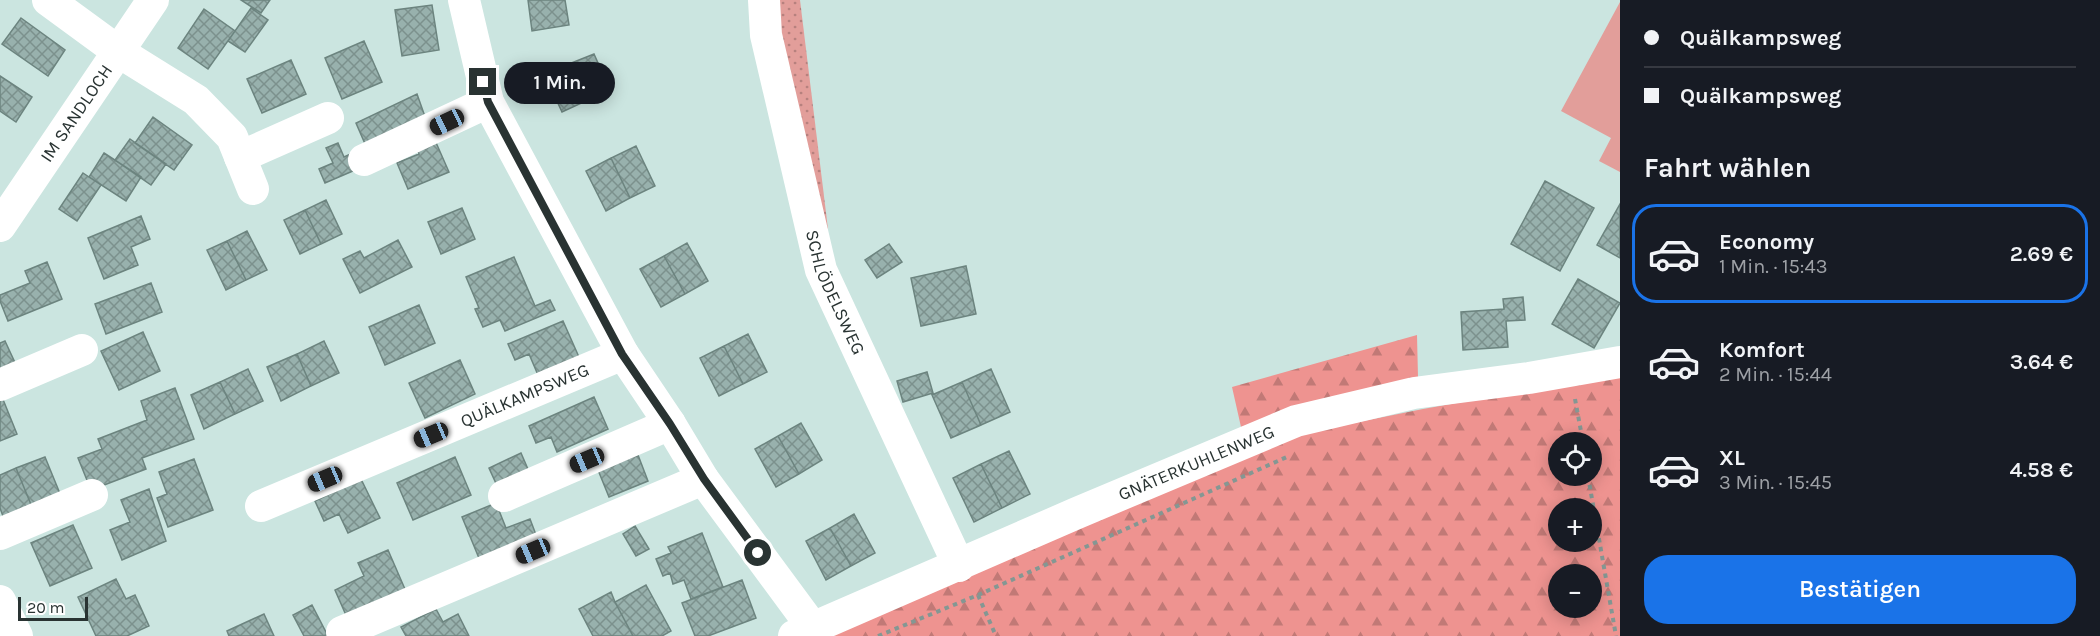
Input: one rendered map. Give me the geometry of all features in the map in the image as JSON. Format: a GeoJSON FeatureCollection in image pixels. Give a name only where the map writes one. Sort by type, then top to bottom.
{"type":"FeatureCollection","features":[{"type":"Feature","properties":{"kind":"street"},"geometry":{"type":"LineString","coordinates":[[48,0],[119,52],[196,100],[232,137],[253,189]]}},
{"type":"Feature","properties":{"kind":"street","name":"IM SANDLOCH"},"geometry":{"type":"LineString","coordinates":[[0,226],[153,0]]}},
{"type":"Feature","properties":{"kind":"street"},"geometry":{"type":"LineString","coordinates":[[464,0],[488,102],[622,354],[670,424],[803,632]]}},
{"type":"Feature","properties":{"kind":"street","name":"SCHLÖDELSWEG"},"geometry":{"type":"LineString","coordinates":[[764,0],[766,35],[821,270],[959,566]]}},
{"type":"Feature","properties":{"kind":"street"},"geometry":{"type":"LineString","coordinates":[[364,160],[488,102]]}},
{"type":"Feature","properties":{"kind":"street"},"geometry":{"type":"LineString","coordinates":[[240,157],[328,118]]}},
{"type":"Feature","properties":{"kind":"street"},"geometry":{"type":"LineString","coordinates":[[0,385],[81,350]]}},
{"type":"Feature","properties":{"kind":"street","name":"QUÄLKAMPSWEG"},"geometry":{"type":"LineString","coordinates":[[261,506],[622,354]]}},
{"type":"Feature","properties":{"kind":"street","name":"GNÄTERKUHLENWEG"},"geometry":{"type":"LineString","coordinates":[[803,632],[1296,421],[1414,393],[1529,378],[1620,362]]}},
{"type":"Feature","properties":{"kind":"street"},"geometry":{"type":"LineString","coordinates":[[504,496],[670,424]]}},
{"type":"Feature","properties":{"kind":"street"},"geometry":{"type":"LineString","coordinates":[[342,632],[704,479]]}},
{"type":"Feature","properties":{"kind":"street"},"geometry":{"type":"LineString","coordinates":[[0,534],[92,495]]}},
{"type":"Feature","properties":{"kind":"street"},"geometry":{"type":"LineString","coordinates":[[1,605],[17,636]]}},
{"type":"Feature","properties":{"kind":"path"},"geometry":{"type":"LineString","coordinates":[[1564,400],[1584,397]]}},
{"type":"Feature","properties":{"kind":"path"},"geometry":{"type":"LineString","coordinates":[[1575,399],[1581,432]]}},
{"type":"Feature","properties":{"kind":"path"},"geometry":{"type":"LineString","coordinates":[[878,636],[1290,456]]}},
{"type":"Feature","properties":{"kind":"path"},"geometry":{"type":"LineString","coordinates":[[1590,486],[1616,636]]}},
{"type":"Feature","properties":{"kind":"path"},"geometry":{"type":"LineString","coordinates":[[978,594],[996,636]]}},
{"type":"Feature","properties":{"kind":"shaded area"},"geometry":{"type":"Polygon","coordinates":[[[774,0],[800,0],[828,229],[818,220],[774,0]]]}},
{"type":"Feature","properties":{"kind":"shaded area"},"geometry":{"type":"Polygon","coordinates":[[[1620,2],[1620,172],[1599,161],[1611,138],[1561,111],[1620,2]]]}},
{"type":"Feature","properties":{"kind":"green space"},"geometry":{"type":"Polygon","coordinates":[[[1417,335],[1418,377],[1241,427],[1232,387],[1417,335]]]}},
{"type":"Feature","properties":{"kind":"green space"},"geometry":{"type":"Polygon","coordinates":[[[1620,374],[1620,636],[823,636],[1309,432],[1620,374]]]}},
{"type":"Feature","properties":{"kind":"building"},"geometry":{"type":"Polygon","coordinates":[[[241,0],[270,0],[261,13],[241,0]]]}},
{"type":"Feature","properties":{"kind":"building"},"geometry":{"type":"Polygon","coordinates":[[[528,0],[565,0],[569,25],[532,31],[528,0]]]}},
{"type":"Feature","properties":{"kind":"building"},"geometry":{"type":"Polygon","coordinates":[[[432,5],[439,50],[402,56],[395,10],[432,5]]]}},
{"type":"Feature","properties":{"kind":"building"},"geometry":{"type":"Polygon","coordinates":[[[251,8],[268,20],[245,52],[228,41],[251,8]]]}},
{"type":"Feature","properties":{"kind":"building"},"geometry":{"type":"Polygon","coordinates":[[[204,9],[235,31],[208,69],[178,48],[204,9]]]}},
{"type":"Feature","properties":{"kind":"building"},"geometry":{"type":"Polygon","coordinates":[[[21,18],[65,50],[48,76],[2,44],[21,18]]]}},
{"type":"Feature","properties":{"kind":"building"},"geometry":{"type":"Polygon","coordinates":[[[364,41],[382,82],[342,99],[325,58],[364,41]]]}},
{"type":"Feature","properties":{"kind":"building"},"geometry":{"type":"Polygon","coordinates":[[[594,54],[610,90],[586,101],[569,64],[594,54]]]}},
{"type":"Feature","properties":{"kind":"building"},"geometry":{"type":"Polygon","coordinates":[[[291,60],[306,94],[262,113],[247,79],[291,60]]]}},
{"type":"Feature","properties":{"kind":"building"},"geometry":{"type":"Polygon","coordinates":[[[569,64],[586,101],[562,112],[545,75],[569,64]]]}},
{"type":"Feature","properties":{"kind":"building"},"geometry":{"type":"Polygon","coordinates":[[[0,76],[32,97],[16,122],[0,111],[0,76]]]}},
{"type":"Feature","properties":{"kind":"building"},"geometry":{"type":"Polygon","coordinates":[[[417,94],[428,125],[369,153],[356,123],[417,94]]]}},
{"type":"Feature","properties":{"kind":"building"},"geometry":{"type":"Polygon","coordinates":[[[153,117],[192,145],[174,170],[135,143],[153,117]]]}},
{"type":"Feature","properties":{"kind":"building"},"geometry":{"type":"Polygon","coordinates":[[[434,138],[449,172],[408,189],[397,163],[419,154],[416,145],[434,138]]]}},
{"type":"Feature","properties":{"kind":"building"},"geometry":{"type":"Polygon","coordinates":[[[130,139],[166,164],[151,185],[115,160],[130,139]]]}},
{"type":"Feature","properties":{"kind":"building"},"geometry":{"type":"Polygon","coordinates":[[[338,143],[344,157],[355,152],[362,167],[325,183],[319,169],[333,163],[326,148],[338,143]]]}},
{"type":"Feature","properties":{"kind":"building"},"geometry":{"type":"Polygon","coordinates":[[[636,146],[655,186],[630,198],[611,158],[636,146]]]}},
{"type":"Feature","properties":{"kind":"building"},"geometry":{"type":"Polygon","coordinates":[[[104,153],[141,177],[126,201],[89,177],[104,153]]]}},
{"type":"Feature","properties":{"kind":"building"},"geometry":{"type":"Polygon","coordinates":[[[611,158],[630,198],[606,211],[586,171],[611,158]]]}},
{"type":"Feature","properties":{"kind":"building"},"geometry":{"type":"Polygon","coordinates":[[[83,173],[101,185],[77,221],[59,209],[83,173]]]}},
{"type":"Feature","properties":{"kind":"building"},"geometry":{"type":"Polygon","coordinates":[[[1545,181],[1594,208],[1560,271],[1511,244],[1545,181]]]}},
{"type":"Feature","properties":{"kind":"building"},"geometry":{"type":"Polygon","coordinates":[[[326,200],[342,234],[321,244],[305,210],[326,200]]]}},
{"type":"Feature","properties":{"kind":"building"},"geometry":{"type":"Polygon","coordinates":[[[1620,204],[1620,258],[1597,245],[1620,204]]]}},
{"type":"Feature","properties":{"kind":"building"},"geometry":{"type":"Polygon","coordinates":[[[462,208],[475,239],[441,254],[428,222],[462,208]]]}},
{"type":"Feature","properties":{"kind":"building"},"geometry":{"type":"Polygon","coordinates":[[[305,210],[321,244],[300,254],[284,220],[305,210]]]}},
{"type":"Feature","properties":{"kind":"building"},"geometry":{"type":"Polygon","coordinates":[[[141,216],[150,239],[131,247],[138,265],[104,279],[88,238],[141,216]]]}},
{"type":"Feature","properties":{"kind":"building"},"geometry":{"type":"Polygon","coordinates":[[[247,231],[267,270],[246,280],[227,241],[247,231]]]}},
{"type":"Feature","properties":{"kind":"building"},"geometry":{"type":"Polygon","coordinates":[[[398,240],[412,267],[360,293],[343,259],[360,251],[364,258],[398,240]]]}},
{"type":"Feature","properties":{"kind":"building"},"geometry":{"type":"Polygon","coordinates":[[[227,241],[246,280],[226,290],[207,250],[227,241]]]}},
{"type":"Feature","properties":{"kind":"building"},"geometry":{"type":"Polygon","coordinates":[[[687,243],[708,281],[685,294],[664,256],[687,243]]]}},
{"type":"Feature","properties":{"kind":"building"},"geometry":{"type":"Polygon","coordinates":[[[889,244],[902,262],[877,278],[865,260],[889,244]]]}},
{"type":"Feature","properties":{"kind":"building"},"geometry":{"type":"Polygon","coordinates":[[[664,256],[685,294],[661,307],[640,269],[664,256]]]}},
{"type":"Feature","properties":{"kind":"building"},"geometry":{"type":"Polygon","coordinates":[[[514,257],[535,306],[550,300],[555,310],[505,331],[500,320],[483,327],[475,309],[479,308],[466,277],[514,257]]]}},
{"type":"Feature","properties":{"kind":"building"},"geometry":{"type":"Polygon","coordinates":[[[47,262],[62,299],[8,321],[0,295],[30,283],[25,271],[47,262]]]}},
{"type":"Feature","properties":{"kind":"building"},"geometry":{"type":"Polygon","coordinates":[[[966,266],[976,314],[921,326],[911,278],[966,266]]]}},
{"type":"Feature","properties":{"kind":"building"},"geometry":{"type":"Polygon","coordinates":[[[1578,279],[1620,303],[1594,348],[1552,324],[1578,279]]]}},
{"type":"Feature","properties":{"kind":"building"},"geometry":{"type":"Polygon","coordinates":[[[151,283],[162,312],[106,334],[95,304],[151,283]]]}},
{"type":"Feature","properties":{"kind":"building"},"geometry":{"type":"Polygon","coordinates":[[[1523,297],[1525,320],[1506,321],[1508,347],[1463,350],[1461,312],[1504,309],[1503,299],[1523,297]]]}},
{"type":"Feature","properties":{"kind":"building"},"geometry":{"type":"Polygon","coordinates":[[[419,305],[435,343],[385,365],[369,327],[419,305]]]}},
{"type":"Feature","properties":{"kind":"building"},"geometry":{"type":"Polygon","coordinates":[[[563,321],[579,357],[538,375],[529,354],[515,360],[508,344],[563,321]]]}},
{"type":"Feature","properties":{"kind":"building"},"geometry":{"type":"Polygon","coordinates":[[[143,332],[160,371],[119,390],[101,351],[143,332]]]}},
{"type":"Feature","properties":{"kind":"building"},"geometry":{"type":"Polygon","coordinates":[[[748,334],[767,372],[743,384],[724,346],[748,334]]]}},
{"type":"Feature","properties":{"kind":"building"},"geometry":{"type":"Polygon","coordinates":[[[5,341],[17,367],[0,375],[0,343],[5,341]]]}},
{"type":"Feature","properties":{"kind":"building"},"geometry":{"type":"Polygon","coordinates":[[[324,341],[339,373],[311,386],[297,354],[324,341]]]}},
{"type":"Feature","properties":{"kind":"building"},"geometry":{"type":"Polygon","coordinates":[[[724,346],[743,384],[719,396],[700,358],[724,346]]]}},
{"type":"Feature","properties":{"kind":"building"},"geometry":{"type":"Polygon","coordinates":[[[297,354],[311,386],[281,401],[267,367],[297,354]]]}},
{"type":"Feature","properties":{"kind":"building"},"geometry":{"type":"Polygon","coordinates":[[[460,360],[475,394],[425,418],[409,383],[460,360]]]}},
{"type":"Feature","properties":{"kind":"building"},"geometry":{"type":"Polygon","coordinates":[[[248,369],[263,401],[235,414],[220,382],[248,369]]]}},
{"type":"Feature","properties":{"kind":"building"},"geometry":{"type":"Polygon","coordinates":[[[991,369],[1010,412],[981,425],[962,382],[991,369]]]}},
{"type":"Feature","properties":{"kind":"building"},"geometry":{"type":"Polygon","coordinates":[[[927,372],[933,393],[903,402],[897,381],[927,372]]]}},
{"type":"Feature","properties":{"kind":"building"},"geometry":{"type":"Polygon","coordinates":[[[220,382],[235,414],[204,429],[191,395],[220,382]]]}},
{"type":"Feature","properties":{"kind":"building"},"geometry":{"type":"Polygon","coordinates":[[[962,382],[981,425],[951,438],[932,395],[962,382]]]}},
{"type":"Feature","properties":{"kind":"building"},"geometry":{"type":"Polygon","coordinates":[[[175,388],[194,439],[142,458],[146,469],[91,490],[78,458],[102,449],[98,439],[147,420],[141,401],[175,388]]]}},
{"type":"Feature","properties":{"kind":"building"},"geometry":{"type":"Polygon","coordinates":[[[0,397],[2,397],[17,434],[0,441],[0,397]]]}},
{"type":"Feature","properties":{"kind":"building"},"geometry":{"type":"Polygon","coordinates":[[[594,397],[608,429],[557,452],[551,437],[536,443],[529,426],[594,397]]]}},
{"type":"Feature","properties":{"kind":"building"},"geometry":{"type":"Polygon","coordinates":[[[801,423],[822,460],[799,474],[778,436],[801,423]]]}},
{"type":"Feature","properties":{"kind":"building"},"geometry":{"type":"Polygon","coordinates":[[[778,436],[799,474],[776,487],[755,449],[778,436]]]}},
{"type":"Feature","properties":{"kind":"building"},"geometry":{"type":"Polygon","coordinates":[[[1009,451],[1030,494],[1002,508],[981,464],[1009,451]]]}},
{"type":"Feature","properties":{"kind":"building"},"geometry":{"type":"Polygon","coordinates":[[[521,453],[531,476],[499,490],[489,468],[521,453]]]}},
{"type":"Feature","properties":{"kind":"building"},"geometry":{"type":"Polygon","coordinates":[[[638,455],[648,481],[609,497],[598,470],[638,455]]]}},
{"type":"Feature","properties":{"kind":"building"},"geometry":{"type":"Polygon","coordinates":[[[45,457],[61,496],[32,507],[16,468],[45,457]]]}},
{"type":"Feature","properties":{"kind":"building"},"geometry":{"type":"Polygon","coordinates":[[[455,457],[471,495],[413,520],[397,483],[455,457]]]}},
{"type":"Feature","properties":{"kind":"building"},"geometry":{"type":"Polygon","coordinates":[[[194,459],[213,510],[168,527],[157,498],[167,494],[159,472],[194,459]]]}},
{"type":"Feature","properties":{"kind":"building"},"geometry":{"type":"Polygon","coordinates":[[[981,464],[1002,508],[974,522],[953,478],[981,464]]]}},
{"type":"Feature","properties":{"kind":"building"},"geometry":{"type":"Polygon","coordinates":[[[16,468],[32,507],[4,519],[0,508],[0,475],[16,468]]]}},
{"type":"Feature","properties":{"kind":"building"},"geometry":{"type":"Polygon","coordinates":[[[361,479],[380,518],[348,533],[339,514],[324,521],[315,501],[361,479]]]}},
{"type":"Feature","properties":{"kind":"building"},"geometry":{"type":"Polygon","coordinates":[[[149,489],[166,541],[122,560],[110,530],[130,522],[121,500],[149,489]]]}},
{"type":"Feature","properties":{"kind":"building"},"geometry":{"type":"Polygon","coordinates":[[[496,503],[506,528],[530,519],[538,540],[481,563],[462,517],[496,503]]]}},
{"type":"Feature","properties":{"kind":"building"},"geometry":{"type":"Polygon","coordinates":[[[854,514],[875,553],[851,566],[830,528],[854,514]]]}},
{"type":"Feature","properties":{"kind":"building"},"geometry":{"type":"Polygon","coordinates":[[[73,525],[92,568],[50,586],[31,543],[73,525]]]}},
{"type":"Feature","properties":{"kind":"building"},"geometry":{"type":"Polygon","coordinates":[[[635,526],[649,549],[636,556],[623,534],[635,526]]]}},
{"type":"Feature","properties":{"kind":"building"},"geometry":{"type":"Polygon","coordinates":[[[830,528],[851,566],[826,580],[806,541],[830,528]]]}},
{"type":"Feature","properties":{"kind":"building"},"geometry":{"type":"Polygon","coordinates":[[[702,533],[723,587],[691,599],[684,580],[673,584],[670,573],[663,576],[656,559],[671,553],[668,547],[702,533]]]}},
{"type":"Feature","properties":{"kind":"building"},"geometry":{"type":"Polygon","coordinates":[[[388,550],[408,596],[349,622],[335,590],[364,576],[358,563],[388,550]]]}},
{"type":"Feature","properties":{"kind":"building"},"geometry":{"type":"Polygon","coordinates":[[[116,579],[126,599],[135,595],[149,626],[127,636],[96,636],[78,597],[116,579]]]}},
{"type":"Feature","properties":{"kind":"building"},"geometry":{"type":"Polygon","coordinates":[[[742,580],[756,618],[708,636],[695,636],[682,603],[742,580]]]}},
{"type":"Feature","properties":{"kind":"building"},"geometry":{"type":"Polygon","coordinates":[[[646,585],[671,631],[662,636],[633,636],[615,602],[646,585]]]}},
{"type":"Feature","properties":{"kind":"building"},"geometry":{"type":"Polygon","coordinates":[[[611,592],[633,636],[593,636],[579,609],[611,592]]]}},
{"type":"Feature","properties":{"kind":"building"},"geometry":{"type":"Polygon","coordinates":[[[312,605],[328,636],[304,636],[293,615],[312,605]]]}},
{"type":"Feature","properties":{"kind":"building"},"geometry":{"type":"Polygon","coordinates":[[[436,609],[443,622],[458,614],[469,636],[406,636],[401,627],[436,609]]]}},
{"type":"Feature","properties":{"kind":"building"},"geometry":{"type":"Polygon","coordinates":[[[264,614],[274,636],[229,636],[227,631],[264,614]]]}},
{"type":"Feature","properties":{"kind":"route"},"geometry":{"type":"LineString","coordinates":[[483,82],[488,102],[622,354],[704,479],[758,553]]}}]}
